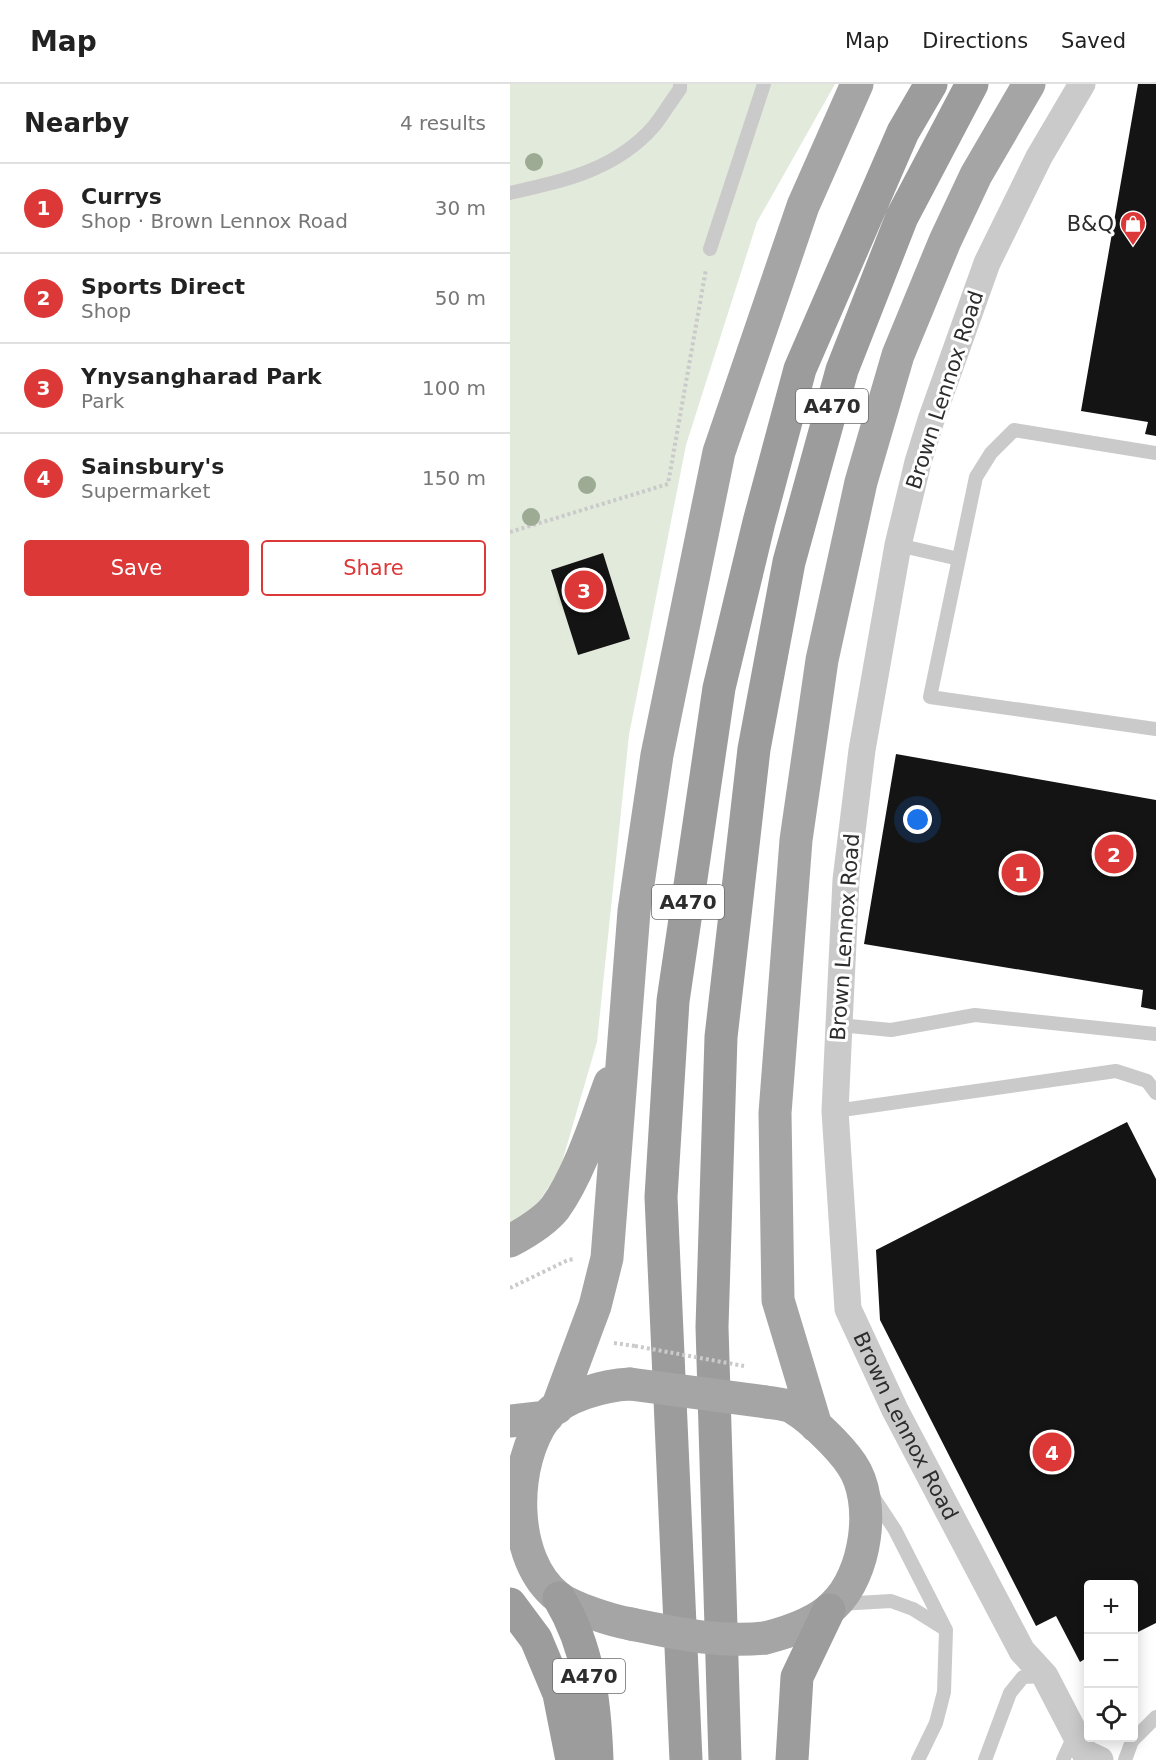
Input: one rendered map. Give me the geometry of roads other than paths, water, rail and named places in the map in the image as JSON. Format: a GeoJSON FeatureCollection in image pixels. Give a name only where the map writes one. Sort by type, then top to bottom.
{"type":"FeatureCollection","features":[{"type":"Feature","properties":{"kind":"highway","name":"A470"},"geometry":{"type":"LineString","coordinates":[[687,1760],[661,1197],[675,989],[719,688],[759,522],[801,369],[903,132],[931,84]]}},
{"type":"Feature","properties":{"kind":"highway","name":"A470"},"geometry":{"type":"LineString","coordinates":[[725,1760],[712,1316],[721,1037],[754,749],[789,562],[842,370],[902,216],[972,84]]}},
{"type":"Feature","properties":{"kind":"highway","name":"A470"},"geometry":{"type":"LineString","coordinates":[[551,1590],[571,1619],[587,1663],[597,1760]]}},
{"type":"Feature","properties":{"kind":"highway"},"geometry":{"type":"LineString","coordinates":[[510,1604],[536,1639],[559,1694],[572,1760]]}},
{"type":"Feature","properties":{"kind":"highway"},"geometry":{"type":"LineString","coordinates":[[792,1760],[797,1677],[832,1607]]}},
{"type":"Feature","properties":{"kind":"main road"},"geometry":{"type":"LineString","coordinates":[[551,1590],[530,1557],[521,1531],[518,1501],[522,1472],[552,1412],[595,1306],[607,1258],[634,911],[657,755],[719,452],[803,206],[857,84]]}},
{"type":"Feature","properties":{"kind":"main road"},"geometry":{"type":"LineString","coordinates":[[816,1426],[778,1300],[775,1113],[796,840],[822,660],[861,482],[898,355],[945,241],[976,175],[1029,84]]}},
{"type":"Feature","properties":{"kind":"main road"},"geometry":{"type":"LineString","coordinates":[[510,1241],[528,1231],[555,1208],[586,1148],[624,1041]]}},
{"type":"Feature","properties":{"kind":"main road"},"geometry":{"type":"LineString","coordinates":[[510,1421],[552,1412],[585,1393],[608,1385],[630,1384],[790,1407],[816,1426],[853,1466],[865,1501],[866,1533],[859,1565],[849,1586],[832,1607],[805,1624],[765,1638],[743,1641],[712,1639],[616,1621],[551,1590],[510,1549]]}},
{"type":"Feature","properties":{"kind":"street","name":"Brown Lennox Road"},"geometry":{"type":"LineString","coordinates":[[1082,84],[1064,110],[1019,195],[987,264],[931,420],[898,545],[862,750],[846,880],[835,1111],[848,1309],[895,1410],[1022,1651],[1045,1676],[1074,1736],[1085,1753],[1100,1760]]}},
{"type":"Feature","properties":{"kind":"lane"},"geometry":{"type":"LineString","coordinates":[[510,193],[572,179],[617,159],[653,127],[680,88],[680,84]]}},
{"type":"Feature","properties":{"kind":"lane"},"geometry":{"type":"LineString","coordinates":[[710,249],[764,84]]}},
{"type":"Feature","properties":{"kind":"lane"},"geometry":{"type":"LineString","coordinates":[[1156,453],[1014,430],[991,453],[976,477],[930,697],[1156,729]]}},
{"type":"Feature","properties":{"kind":"lane"},"geometry":{"type":"LineString","coordinates":[[898,545],[959,559]]}},
{"type":"Feature","properties":{"kind":"lane"},"geometry":{"type":"LineString","coordinates":[[838,1025],[891,1030],[975,1015],[1156,1035]]}},
{"type":"Feature","properties":{"kind":"lane"},"geometry":{"type":"LineString","coordinates":[[835,1111],[1116,1071],[1147,1081],[1156,1093]]}},
{"type":"Feature","properties":{"kind":"lane"},"geometry":{"type":"LineString","coordinates":[[853,1466],[895,1530],[946,1630],[944,1692],[936,1723],[918,1760]]}},
{"type":"Feature","properties":{"kind":"lane"},"geometry":{"type":"LineString","coordinates":[[832,1607],[891,1601],[914,1609],[946,1630]]}},
{"type":"Feature","properties":{"kind":"lane"},"geometry":{"type":"LineString","coordinates":[[985,1760],[1010,1693],[1023,1677],[1045,1676]]}},
{"type":"Feature","properties":{"kind":"lane"},"geometry":{"type":"LineString","coordinates":[[1125,1760],[1131,1741],[1156,1717]]}},
{"type":"Feature","properties":{"kind":"lane"},"geometry":{"type":"LineString","coordinates":[[1063,1760],[1074,1736]]}},
{"type":"Feature","properties":{"kind":"place","name":"B&Q"},"geometry":{"type":"Point","coordinates":[1133,247]}},
{"type":"Feature","properties":{"kind":"place","name":"Ynysangharad Park"},"geometry":{"type":"Point","coordinates":[584,590]}},
{"type":"Feature","properties":{"kind":"place","name":"Sports Direct"},"geometry":{"type":"Point","coordinates":[1114,854]}},
{"type":"Feature","properties":{"kind":"place","name":"Currys"},"geometry":{"type":"Point","coordinates":[1021,873]}},
{"type":"Feature","properties":{"kind":"place","name":"Sainsbury's"},"geometry":{"type":"Point","coordinates":[1052,1452]}}]}
